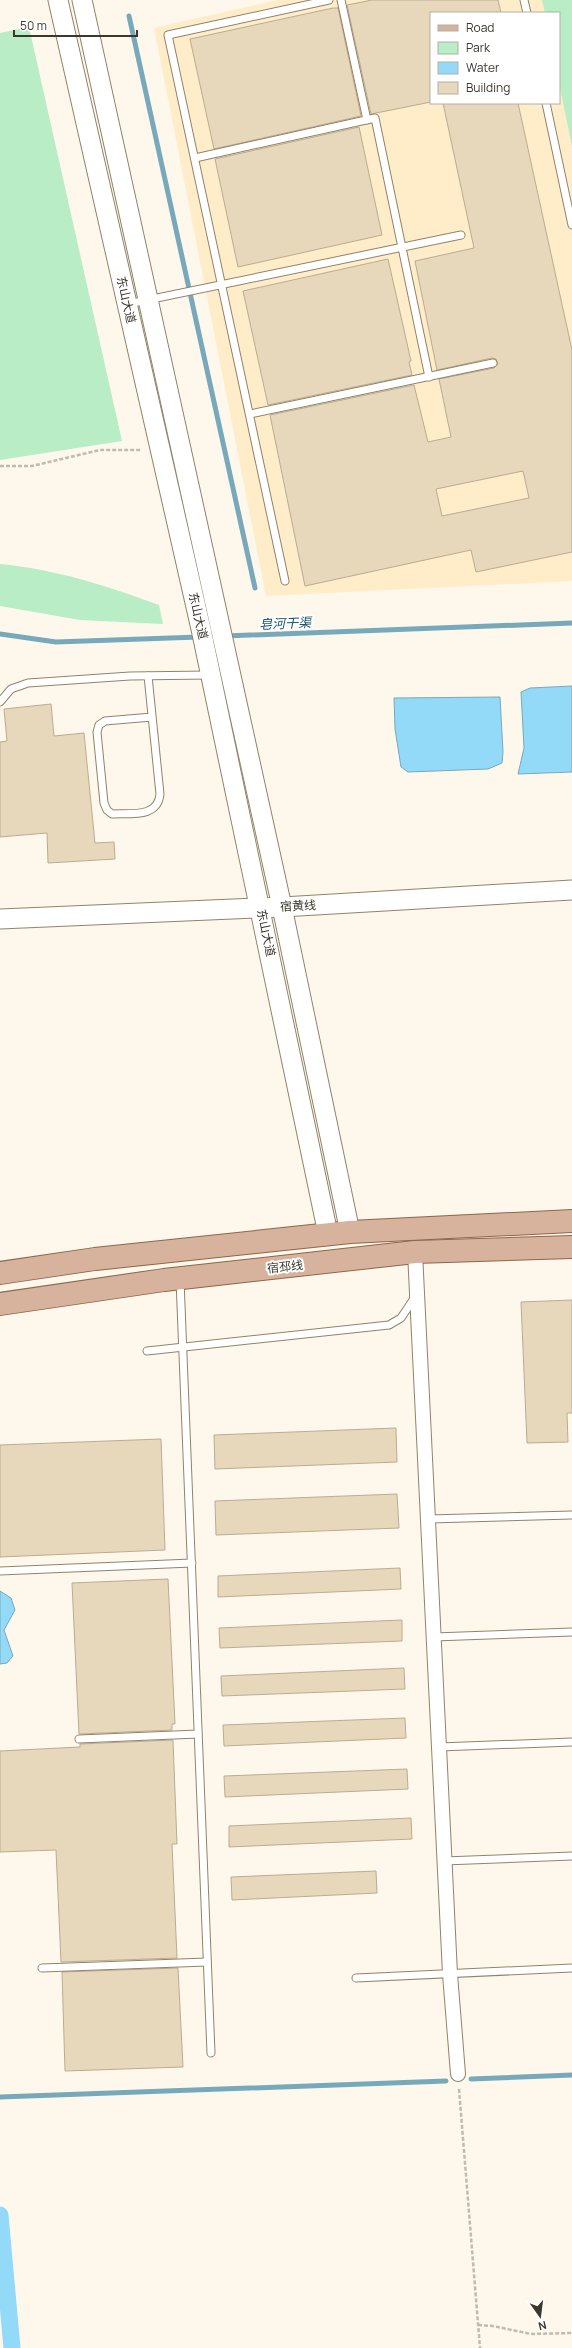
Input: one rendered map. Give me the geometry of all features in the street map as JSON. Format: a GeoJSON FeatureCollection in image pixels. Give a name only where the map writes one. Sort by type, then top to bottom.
{"type":"FeatureCollection","features":[{"type":"Feature","properties":{"kind":"main road","name":"东山大道"},"geometry":{"type":"LineString","coordinates":[[58,0],[203,637],[261,908],[328,1234]]}},
{"type":"Feature","properties":{"kind":"main road","name":"东山大道"},"geometry":{"type":"LineString","coordinates":[[82,0],[282,907],[350,1232]]}},
{"type":"Feature","properties":{"kind":"main road","name":"宿黄线"},"geometry":{"type":"LineString","coordinates":[[0,919],[282,907],[572,890]]}},
{"type":"Feature","properties":{"kind":"main road"},"geometry":{"type":"LineString","coordinates":[[0,1273],[95,1259],[350,1232],[572,1221]]}},
{"type":"Feature","properties":{"kind":"main road","name":"宿邳线"},"geometry":{"type":"LineString","coordinates":[[0,1304],[180,1278],[415,1252],[572,1248]]}},
{"type":"Feature","properties":{"kind":"street"},"geometry":{"type":"LineString","coordinates":[[415,1252],[429,1519],[444,1861],[450,1974],[458,2074]]}},
{"type":"Feature","properties":{"kind":"lane"},"geometry":{"type":"LineString","coordinates":[[286,581],[168,35],[329,0]]}},
{"type":"Feature","properties":{"kind":"lane"},"geometry":{"type":"LineString","coordinates":[[341,0],[367,120]]}},
{"type":"Feature","properties":{"kind":"lane"},"geometry":{"type":"LineString","coordinates":[[524,0],[527,12]]}},
{"type":"Feature","properties":{"kind":"lane"},"geometry":{"type":"LineString","coordinates":[[546,104],[572,225]]}},
{"type":"Feature","properties":{"kind":"lane"},"geometry":{"type":"LineString","coordinates":[[195,158],[375,118],[429,377]]}},
{"type":"Feature","properties":{"kind":"lane"},"geometry":{"type":"LineString","coordinates":[[127,304],[461,235]]}},
{"type":"Feature","properties":{"kind":"lane"},"geometry":{"type":"LineString","coordinates":[[250,414],[493,364]]}},
{"type":"Feature","properties":{"kind":"lane"},"geometry":{"type":"LineString","coordinates":[[0,702],[11,689],[28,683],[148,676],[211,675]]}},
{"type":"Feature","properties":{"kind":"lane"},"geometry":{"type":"LineString","coordinates":[[148,676],[152,717],[159,803],[155,809],[146,812],[112,814],[107,810],[104,803],[97,732],[99,725],[104,721],[152,717]]}},
{"type":"Feature","properties":{"kind":"lane"},"geometry":{"type":"LineString","coordinates":[[180,1278],[184,1347],[211,2053]]}},
{"type":"Feature","properties":{"kind":"lane"},"geometry":{"type":"LineString","coordinates":[[147,1351],[389,1325],[401,1318],[418,1292]]}},
{"type":"Feature","properties":{"kind":"lane"},"geometry":{"type":"LineString","coordinates":[[429,1519],[572,1515]]}},
{"type":"Feature","properties":{"kind":"lane"},"geometry":{"type":"LineString","coordinates":[[0,1571],[192,1563]]}},
{"type":"Feature","properties":{"kind":"lane"},"geometry":{"type":"LineString","coordinates":[[434,1637],[572,1632]]}},
{"type":"Feature","properties":{"kind":"lane"},"geometry":{"type":"LineString","coordinates":[[79,1739],[198,1734]]}},
{"type":"Feature","properties":{"kind":"lane"},"geometry":{"type":"LineString","coordinates":[[439,1747],[572,1742]]}},
{"type":"Feature","properties":{"kind":"lane"},"geometry":{"type":"LineString","coordinates":[[444,1861],[572,1856]]}},
{"type":"Feature","properties":{"kind":"lane"},"geometry":{"type":"LineString","coordinates":[[42,1968],[207,1962]]}},
{"type":"Feature","properties":{"kind":"lane"},"geometry":{"type":"LineString","coordinates":[[356,1978],[572,1968]]}},
{"type":"Feature","properties":{"kind":"path"},"geometry":{"type":"LineString","coordinates":[[0,466],[32,466],[100,450],[161,450]]}},
{"type":"Feature","properties":{"kind":"path"},"geometry":{"type":"LineString","coordinates":[[458,2074],[480,2348]]}},
{"type":"Feature","properties":{"kind":"path"},"geometry":{"type":"LineString","coordinates":[[478,2325],[493,2326],[531,2334],[572,2333]]}},
{"type":"Feature","properties":{"kind":"shaded area"},"geometry":{"type":"Polygon","coordinates":[[[277,0],[572,0],[572,581],[266,596],[154,28],[277,0]]]}},
{"type":"Feature","properties":{"kind":"green space"},"geometry":{"type":"Polygon","coordinates":[[[542,0],[572,0],[572,146],[560,88],[560,12],[545,12],[542,0]]]}},
{"type":"Feature","properties":{"kind":"green space"},"geometry":{"type":"Polygon","coordinates":[[[29,27],[122,441],[0,460],[0,33],[29,27]]]}},
{"type":"Feature","properties":{"kind":"green space"},"geometry":{"type":"Polygon","coordinates":[[[0,564],[20,566],[81,579],[159,605],[163,624],[80,620],[0,606],[0,564]]]}},
{"type":"Feature","properties":{"kind":"water"},"geometry":{"type":"Polygon","coordinates":[[[572,686],[572,772],[518,774],[524,748],[521,692],[530,688],[572,686]]]}},
{"type":"Feature","properties":{"kind":"water"},"geometry":{"type":"Polygon","coordinates":[[[500,697],[503,752],[502,763],[488,769],[408,772],[401,767],[395,729],[394,698],[500,697]]]}},
{"type":"Feature","properties":{"kind":"water"},"geometry":{"type":"Polygon","coordinates":[[[0,1591],[11,1598],[15,1610],[4,1630],[13,1656],[7,1663],[0,1664],[0,1591]]]}},
{"type":"Feature","properties":{"kind":"building"},"geometry":{"type":"Polygon","coordinates":[[[372,0],[498,0],[501,12],[430,12],[430,102],[371,114],[347,5],[372,0]]]}},
{"type":"Feature","properties":{"kind":"building"},"geometry":{"type":"Polygon","coordinates":[[[338,8],[361,116],[214,149],[190,39],[338,8]]]}},
{"type":"Feature","properties":{"kind":"building"},"geometry":{"type":"Polygon","coordinates":[[[443,104],[518,104],[572,350],[572,552],[476,572],[471,550],[305,586],[270,415],[414,385],[428,442],[451,437],[439,379],[494,368],[498,364],[496,359],[492,358],[437,370],[415,261],[474,248],[443,104]],[[523,471],[436,489],[442,516],[529,498],[523,471]]]}},
{"type":"Feature","properties":{"kind":"building"},"geometry":{"type":"Polygon","coordinates":[[[359,127],[382,235],[238,267],[215,159],[359,127]]]}},
{"type":"Feature","properties":{"kind":"building"},"geometry":{"type":"Polygon","coordinates":[[[388,259],[411,361],[409,362],[412,375],[268,405],[243,291],[388,259]]]}},
{"type":"Feature","properties":{"kind":"building"},"geometry":{"type":"Polygon","coordinates":[[[51,704],[54,736],[84,733],[95,843],[114,842],[115,859],[48,863],[47,833],[0,837],[0,742],[7,741],[4,709],[51,704]]]}},
{"type":"Feature","properties":{"kind":"building"},"geometry":{"type":"Polygon","coordinates":[[[572,1300],[572,1413],[567,1413],[568,1442],[527,1443],[521,1302],[572,1300]]]}},
{"type":"Feature","properties":{"kind":"building"},"geometry":{"type":"Polygon","coordinates":[[[396,1428],[397,1462],[215,1469],[214,1435],[396,1428]]]}},
{"type":"Feature","properties":{"kind":"building"},"geometry":{"type":"Polygon","coordinates":[[[161,1439],[165,1550],[0,1557],[0,1445],[161,1439]]]}},
{"type":"Feature","properties":{"kind":"building"},"geometry":{"type":"Polygon","coordinates":[[[397,1494],[399,1528],[216,1535],[215,1501],[397,1494]]]}},
{"type":"Feature","properties":{"kind":"building"},"geometry":{"type":"Polygon","coordinates":[[[400,1568],[401,1589],[218,1597],[218,1576],[400,1568]]]}},
{"type":"Feature","properties":{"kind":"building"},"geometry":{"type":"Polygon","coordinates":[[[168,1579],[175,1724],[172,1724],[172,1730],[79,1734],[72,1583],[168,1579]]]}},
{"type":"Feature","properties":{"kind":"building"},"geometry":{"type":"Polygon","coordinates":[[[402,1620],[402,1641],[220,1648],[219,1628],[402,1620]]]}},
{"type":"Feature","properties":{"kind":"building"},"geometry":{"type":"Polygon","coordinates":[[[404,1668],[405,1689],[222,1696],[221,1676],[404,1668]]]}},
{"type":"Feature","properties":{"kind":"building"},"geometry":{"type":"Polygon","coordinates":[[[405,1718],[406,1738],[224,1746],[223,1725],[405,1718]]]}},
{"type":"Feature","properties":{"kind":"building"},"geometry":{"type":"Polygon","coordinates":[[[173,1740],[177,1844],[172,1844],[177,1958],[61,1962],[56,1850],[0,1852],[0,1751],[80,1747],[80,1744],[173,1740]]]}},
{"type":"Feature","properties":{"kind":"building"},"geometry":{"type":"Polygon","coordinates":[[[407,1769],[408,1789],[225,1797],[224,1776],[407,1769]]]}},
{"type":"Feature","properties":{"kind":"building"},"geometry":{"type":"Polygon","coordinates":[[[411,1818],[412,1839],[229,1847],[229,1826],[411,1818]]]}},
{"type":"Feature","properties":{"kind":"building"},"geometry":{"type":"Polygon","coordinates":[[[376,1871],[377,1893],[232,1900],[231,1877],[376,1871]]]}},
{"type":"Feature","properties":{"kind":"building"},"geometry":{"type":"Polygon","coordinates":[[[178,1968],[183,2067],[65,2071],[62,1972],[178,1968]]]}},
{"type":"Feature","properties":{"kind":"waterway"},"geometry":{"type":"LineString","coordinates":[[129,16],[255,588]]}},
{"type":"Feature","properties":{"kind":"waterway","name":"皂河干渠"},"geometry":{"type":"LineString","coordinates":[[225,636],[572,623]]}},
{"type":"Feature","properties":{"kind":"waterway","name":"皂河干渠"},"geometry":{"type":"LineString","coordinates":[[0,634],[56,642],[199,637]]}},
{"type":"Feature","properties":{"kind":"waterway"},"geometry":{"type":"LineString","coordinates":[[471,2079],[572,2075]]}},
{"type":"Feature","properties":{"kind":"waterway"},"geometry":{"type":"LineString","coordinates":[[0,2097],[446,2081]]}},
{"type":"Feature","properties":{"kind":"waterway"},"geometry":{"type":"LineString","coordinates":[[0,2215],[12,2348]]}}]}
